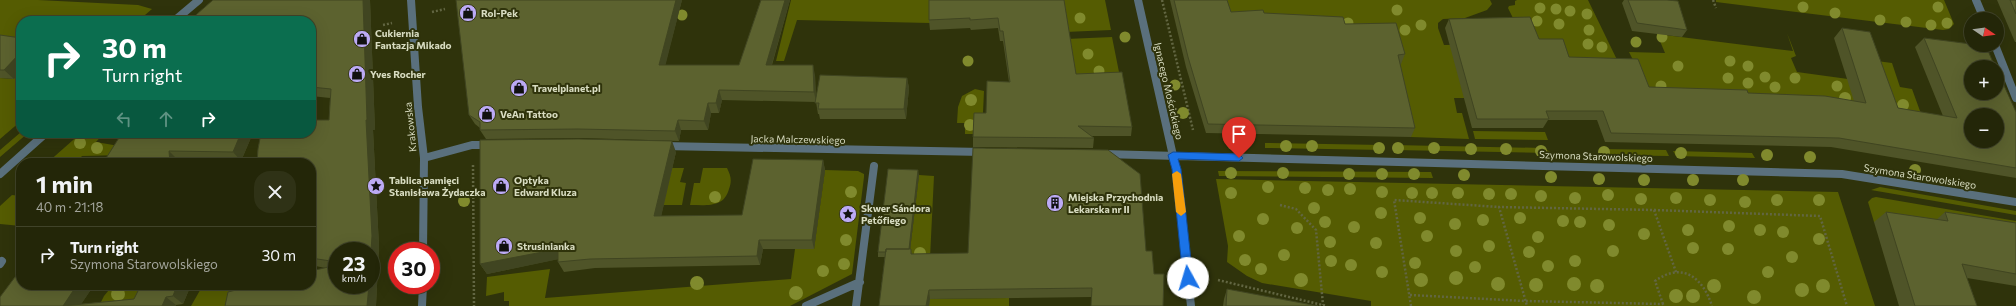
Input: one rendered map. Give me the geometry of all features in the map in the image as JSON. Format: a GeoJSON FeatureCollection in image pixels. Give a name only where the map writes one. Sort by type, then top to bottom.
{"type":"FeatureCollection","features":[{"type":"Feature","properties":{"kind":"street"},"geometry":{"type":"LineString","coordinates":[[180,16],[199,0]]}},
{"type":"Feature","properties":{"kind":"street","name":"Krakowska"},"geometry":{"type":"LineString","coordinates":[[411,0],[418,107],[424,158],[423,242]]}},
{"type":"Feature","properties":{"kind":"street","name":"Ignacego Mościckiego"},"geometry":{"type":"LineString","coordinates":[[1138,0],[1176,169],[1191,306]]}},
{"type":"Feature","properties":{"kind":"street"},"geometry":{"type":"LineString","coordinates":[[1976,0],[1981,12]]}},
{"type":"Feature","properties":{"kind":"street"},"geometry":{"type":"LineString","coordinates":[[1997,52],[2016,98]]}},
{"type":"Feature","properties":{"kind":"street"},"geometry":{"type":"LineString","coordinates":[[18,158],[40,138]]}},
{"type":"Feature","properties":{"kind":"street"},"geometry":{"type":"LineString","coordinates":[[424,158],[472,145],[496,145]]}},
{"type":"Feature","properties":{"kind":"street","name":"Jacka Malczewskiego"},"geometry":{"type":"LineString","coordinates":[[654,146],[994,152]]}},
{"type":"Feature","properties":{"kind":"street"},"geometry":{"type":"LineString","coordinates":[[1096,154],[1173,155]]}},
{"type":"Feature","properties":{"kind":"street","name":"Szymona Starowolskiego"},"geometry":{"type":"LineString","coordinates":[[1173,155],[1842,174],[2016,202]]}},
{"type":"Feature","properties":{"kind":"street"},"geometry":{"type":"LineString","coordinates":[[0,174],[16,160]]}},
{"type":"Feature","properties":{"kind":"street"},"geometry":{"type":"LineString","coordinates":[[856,306],[874,166]]}},
{"type":"Feature","properties":{"kind":"street"},"geometry":{"type":"LineString","coordinates":[[806,306],[860,282]]}},
{"type":"Feature","properties":{"kind":"street"},"geometry":{"type":"LineString","coordinates":[[422,306],[423,294]]}},
{"type":"Feature","properties":{"kind":"path"},"geometry":{"type":"LineString","coordinates":[[1162,0],[1193,130]]}},
{"type":"Feature","properties":{"kind":"path"},"geometry":{"type":"LineString","coordinates":[[1714,0],[1716,8]]}},
{"type":"Feature","properties":{"kind":"path"},"geometry":{"type":"LineString","coordinates":[[473,165],[474,306]]}},
{"type":"Feature","properties":{"kind":"path"},"geometry":{"type":"LineString","coordinates":[[1411,306],[1394,200],[1496,206],[1820,216],[1847,306]]}},
{"type":"Feature","properties":{"kind":"path"},"geometry":{"type":"LineString","coordinates":[[1280,205],[1296,209],[1316,230],[1323,305]]}},
{"type":"Feature","properties":{"kind":"path"},"geometry":{"type":"LineString","coordinates":[[1496,206],[1499,206],[1527,306]]}},
{"type":"Feature","properties":{"kind":"path"},"geometry":{"type":"LineString","coordinates":[[1654,210],[1676,272]]}},
{"type":"Feature","properties":{"kind":"path"},"geometry":{"type":"LineString","coordinates":[[1410,295],[1525,301],[1664,305],[1655,281],[1663,274],[1676,272],[1690,274],[1703,285],[1712,306]]}},
{"type":"Feature","properties":{"kind":"path"},"geometry":{"type":"LineString","coordinates":[[1218,280],[1327,306]]}},
{"type":"Feature","properties":{"kind":"green space"},"geometry":{"type":"Polygon","coordinates":[[[0,0],[38,0],[138,5],[152,9],[144,16],[16,16],[16,45],[0,43],[0,0]]]}},
{"type":"Feature","properties":{"kind":"green space"},"geometry":{"type":"Polygon","coordinates":[[[791,0],[930,0],[930,23],[797,20],[784,61],[776,61],[791,0]]]}},
{"type":"Feature","properties":{"kind":"green space"},"geometry":{"type":"Polygon","coordinates":[[[1062,0],[1105,0],[1111,30],[1065,32],[1062,0]]]}},
{"type":"Feature","properties":{"kind":"green space"},"geometry":{"type":"Polygon","coordinates":[[[1222,0],[1490,0],[1492,4],[1487,10],[1465,18],[1443,19],[1438,23],[1438,28],[1444,45],[1532,44],[1513,18],[1508,8],[1509,6],[1515,5],[1515,1],[1588,0],[1621,68],[1464,98],[1454,98],[1457,113],[1462,113],[1469,139],[1411,137],[1402,100],[1229,22],[1222,0]]]}},
{"type":"Feature","properties":{"kind":"green space"},"geometry":{"type":"Polygon","coordinates":[[[1716,0],[1944,0],[1954,24],[1949,29],[1943,30],[1716,2],[1716,0]]]}},
{"type":"Feature","properties":{"kind":"green space"},"geometry":{"type":"Polygon","coordinates":[[[1787,33],[1796,56],[1791,58],[1797,72],[1877,83],[1869,60],[1892,63],[1900,87],[1912,89],[1924,122],[1643,97],[1637,68],[1629,52],[1665,53],[1657,34],[1793,51],[1787,33]]]}},
{"type":"Feature","properties":{"kind":"green space"},"geometry":{"type":"Polygon","coordinates":[[[1112,37],[1121,82],[1076,84],[1066,39],[1112,37]]]}},
{"type":"Feature","properties":{"kind":"green space"},"geometry":{"type":"Polygon","coordinates":[[[16,76],[16,125],[0,139],[0,78],[13,79],[16,76]]]}},
{"type":"Feature","properties":{"kind":"green space"},"geometry":{"type":"Polygon","coordinates":[[[975,89],[984,91],[982,134],[965,134],[965,123],[957,123],[958,107],[962,96],[975,89]]]}},
{"type":"Feature","properties":{"kind":"green space"},"geometry":{"type":"Polygon","coordinates":[[[1473,131],[1545,132],[1548,140],[1475,139],[1473,131]]]}},
{"type":"Feature","properties":{"kind":"green space"},"geometry":{"type":"Polygon","coordinates":[[[16,136],[16,138],[22,138],[0,157],[0,150],[16,136]]]}},
{"type":"Feature","properties":{"kind":"green space"},"geometry":{"type":"Polygon","coordinates":[[[75,138],[100,138],[96,142],[119,146],[124,155],[82,156],[80,158],[53,158],[75,138]]]}},
{"type":"Feature","properties":{"kind":"green space"},"geometry":{"type":"Polygon","coordinates":[[[1265,143],[1383,145],[1384,150],[1265,148],[1265,143]]]}},
{"type":"Feature","properties":{"kind":"green space"},"geometry":{"type":"Polygon","coordinates":[[[1393,145],[1543,148],[1553,153],[1395,150],[1393,145]]]}},
{"type":"Feature","properties":{"kind":"green space"},"geometry":{"type":"Polygon","coordinates":[[[1600,149],[1666,150],[1669,156],[1598,155],[1600,149]]]}},
{"type":"Feature","properties":{"kind":"green space"},"geometry":{"type":"Polygon","coordinates":[[[1673,151],[1752,153],[1755,158],[1676,156],[1673,151]]]}},
{"type":"Feature","properties":{"kind":"green space"},"geometry":{"type":"Polygon","coordinates":[[[672,168],[684,168],[680,182],[686,183],[682,205],[661,205],[672,168]]]}},
{"type":"Feature","properties":{"kind":"green space"},"geometry":{"type":"Polygon","coordinates":[[[703,168],[727,168],[731,178],[731,183],[727,195],[723,200],[714,204],[690,205],[694,183],[700,183],[703,168]]]}},
{"type":"Feature","properties":{"kind":"green space","name":"Skwer Sándora Petőfiego"},"geometry":{"type":"Polygon","coordinates":[[[825,170],[858,171],[864,174],[852,274],[790,306],[509,306],[509,301],[504,301],[504,292],[486,296],[487,277],[550,269],[545,298],[791,279],[795,249],[814,249],[825,170]]]}},
{"type":"Feature","properties":{"kind":"green space"},"geometry":{"type":"Polygon","coordinates":[[[1218,171],[1431,172],[1433,178],[1219,176],[1218,171]]]}},
{"type":"Feature","properties":{"kind":"green space"},"geometry":{"type":"Polygon","coordinates":[[[919,175],[934,176],[928,299],[1009,298],[1009,306],[918,306],[909,258],[919,175]]]}},
{"type":"Feature","properties":{"kind":"green space"},"geometry":{"type":"Polygon","coordinates":[[[1216,179],[1838,192],[1875,306],[1371,306],[1371,301],[1262,283],[1247,276],[1227,262],[1228,246],[1216,179]]]}},
{"type":"Feature","properties":{"kind":"green space"},"geometry":{"type":"Polygon","coordinates":[[[1880,187],[2016,211],[2016,215],[1871,190],[1880,187]]]}},
{"type":"Feature","properties":{"kind":"green space"},"geometry":{"type":"Polygon","coordinates":[[[12,195],[16,195],[16,226],[0,224],[0,206],[12,195]]]}},
{"type":"Feature","properties":{"kind":"green space"},"geometry":{"type":"Polygon","coordinates":[[[1876,197],[2016,221],[2016,236],[1874,222],[1868,202],[1872,198],[1876,197]]]}},
{"type":"Feature","properties":{"kind":"green space"},"geometry":{"type":"Polygon","coordinates":[[[109,290],[153,290],[145,306],[99,306],[109,290]]]}},
{"type":"Feature","properties":{"kind":"green space"},"geometry":{"type":"Polygon","coordinates":[[[200,290],[250,290],[249,298],[236,306],[191,306],[200,290]]]}},
{"type":"Feature","properties":{"kind":"building"},"geometry":{"type":"Polygon","coordinates":[[[213,0],[363,0],[366,120],[372,242],[328,242],[328,261],[316,259],[316,158],[257,158],[260,138],[316,138],[316,120],[329,120],[331,89],[316,88],[316,16],[195,16],[213,0]]]}},
{"type":"Feature","properties":{"kind":"building"},"geometry":{"type":"Polygon","coordinates":[[[456,0],[676,0],[659,65],[739,65],[761,0],[785,0],[766,65],[813,65],[814,92],[719,90],[716,103],[708,103],[704,121],[678,120],[675,131],[578,129],[480,130],[480,122],[469,115],[456,0]]]}},
{"type":"Feature","properties":{"kind":"building"},"geometry":{"type":"Polygon","coordinates":[[[929,0],[1064,0],[1076,74],[1122,72],[1132,127],[1078,126],[1094,138],[973,137],[974,113],[986,113],[987,81],[1010,82],[1003,31],[1000,31],[998,18],[929,20],[929,0]]]}},
{"type":"Feature","properties":{"kind":"building"},"geometry":{"type":"Polygon","coordinates":[[[1174,0],[1227,0],[1231,12],[1263,10],[1264,13],[1343,17],[1345,24],[1396,23],[1405,54],[1398,55],[1415,128],[1208,124],[1188,57],[1174,0]]]}},
{"type":"Feature","properties":{"kind":"building"},"geometry":{"type":"Polygon","coordinates":[[[1628,0],[1678,1],[1687,30],[1637,23],[1628,0]]]}},
{"type":"Feature","properties":{"kind":"building"},"geometry":{"type":"Polygon","coordinates":[[[2010,0],[2016,0],[2016,14],[2010,0]]]}},
{"type":"Feature","properties":{"kind":"building"},"geometry":{"type":"Polygon","coordinates":[[[1530,17],[1539,39],[1563,39],[1569,57],[1638,59],[1649,87],[1747,90],[1748,93],[1825,96],[1866,103],[1842,28],[1870,32],[1898,108],[1957,118],[1924,38],[1964,43],[1964,52],[1989,52],[1992,60],[1964,60],[1964,100],[2004,100],[2004,85],[2016,112],[2016,168],[1839,138],[1611,133],[1603,111],[1546,111],[1549,119],[1477,119],[1449,19],[1530,17]]]}},
{"type":"Feature","properties":{"kind":"building"},"geometry":{"type":"Polygon","coordinates":[[[0,35],[16,37],[16,57],[4,70],[0,70],[0,35]]]}},
{"type":"Feature","properties":{"kind":"building"},"geometry":{"type":"Polygon","coordinates":[[[820,75],[907,78],[904,109],[818,109],[819,103],[815,103],[820,75]]]}},
{"type":"Feature","properties":{"kind":"building"},"geometry":{"type":"Polygon","coordinates":[[[119,138],[239,138],[233,152],[169,151],[170,158],[106,158],[119,138]]]}},
{"type":"Feature","properties":{"kind":"building"},"geometry":{"type":"Polygon","coordinates":[[[578,139],[672,141],[654,216],[742,215],[753,159],[823,160],[812,240],[759,240],[757,256],[590,259],[558,262],[558,249],[480,264],[480,140],[578,139]]]}},
{"type":"Feature","properties":{"kind":"building"},"geometry":{"type":"Polygon","coordinates":[[[973,148],[1108,150],[1140,174],[1146,251],[1152,251],[1154,274],[1164,274],[1163,306],[1091,306],[1092,288],[929,290],[926,306],[879,306],[886,249],[911,249],[911,254],[968,253],[973,148]]]}},
{"type":"Feature","properties":{"kind":"building"},"geometry":{"type":"Polygon","coordinates":[[[888,169],[918,170],[909,249],[886,249],[886,252],[878,252],[888,169]]]}},
{"type":"Feature","properties":{"kind":"building"},"geometry":{"type":"Polygon","coordinates":[[[1886,212],[1948,221],[1945,212],[2016,223],[2016,274],[1962,264],[1977,306],[1915,306],[1886,212]]]}},
{"type":"Feature","properties":{"kind":"building"},"geometry":{"type":"Polygon","coordinates":[[[328,267],[328,294],[368,294],[367,306],[225,306],[228,292],[236,290],[316,290],[316,270],[328,267]]]}},
{"type":"Feature","properties":{"kind":"building"},"geometry":{"type":"Polygon","coordinates":[[[16,276],[16,290],[74,290],[63,306],[0,306],[0,297],[16,276]]]}},
{"type":"Feature","properties":{"kind":"building"},"geometry":{"type":"Polygon","coordinates":[[[1227,289],[1318,306],[1226,306],[1227,289]]]}},
{"type":"Feature","properties":{"kind":"building"},"geometry":{"type":"Polygon","coordinates":[[[138,290],[175,290],[173,296],[166,297],[162,306],[63,306],[134,299],[138,290]]]}},
{"type":"Feature","properties":{"kind":"slow traffic"},"geometry":{"type":"LineString","coordinates":[[1177,174],[1181,212]]}},
{"type":"Feature","properties":{"kind":"place","name":"Rol-Pek"},"geometry":{"type":"Point","coordinates":[468,13]}},
{"type":"Feature","properties":{"kind":"place","name":"Cukiernia Fantazja Mikado"},"geometry":{"type":"Point","coordinates":[362,39]}},
{"type":"Feature","properties":{"kind":"place","name":"Yves Rocher"},"geometry":{"type":"Point","coordinates":[357,74]}},
{"type":"Feature","properties":{"kind":"place","name":"Travelplanet.pl"},"geometry":{"type":"Point","coordinates":[519,88]}},
{"type":"Feature","properties":{"kind":"place","name":"VeAn Tattoo"},"geometry":{"type":"Point","coordinates":[487,114]}},
{"type":"Feature","properties":{"kind":"place","name":"Tablica pamięci Stanisława Żydaczka"},"geometry":{"type":"Point","coordinates":[376,186]}},
{"type":"Feature","properties":{"kind":"place","name":"Optyka Edward Kluza"},"geometry":{"type":"Point","coordinates":[501,186]}},
{"type":"Feature","properties":{"kind":"place","name":"Miejska Przychodnia Lekarska nr II"},"geometry":{"type":"Point","coordinates":[1055,203]}},
{"type":"Feature","properties":{"kind":"place","name":"Skwer Sándora Petőfiego"},"geometry":{"type":"Point","coordinates":[848,214]}},
{"type":"Feature","properties":{"kind":"place","name":"Strusinianka"},"geometry":{"type":"Point","coordinates":[504,246]}},
{"type":"Feature","properties":{"kind":"route"},"geometry":{"type":"LineString","coordinates":[[1188,278],[1176,169],[1173,155],[1239,158]]}}]}
